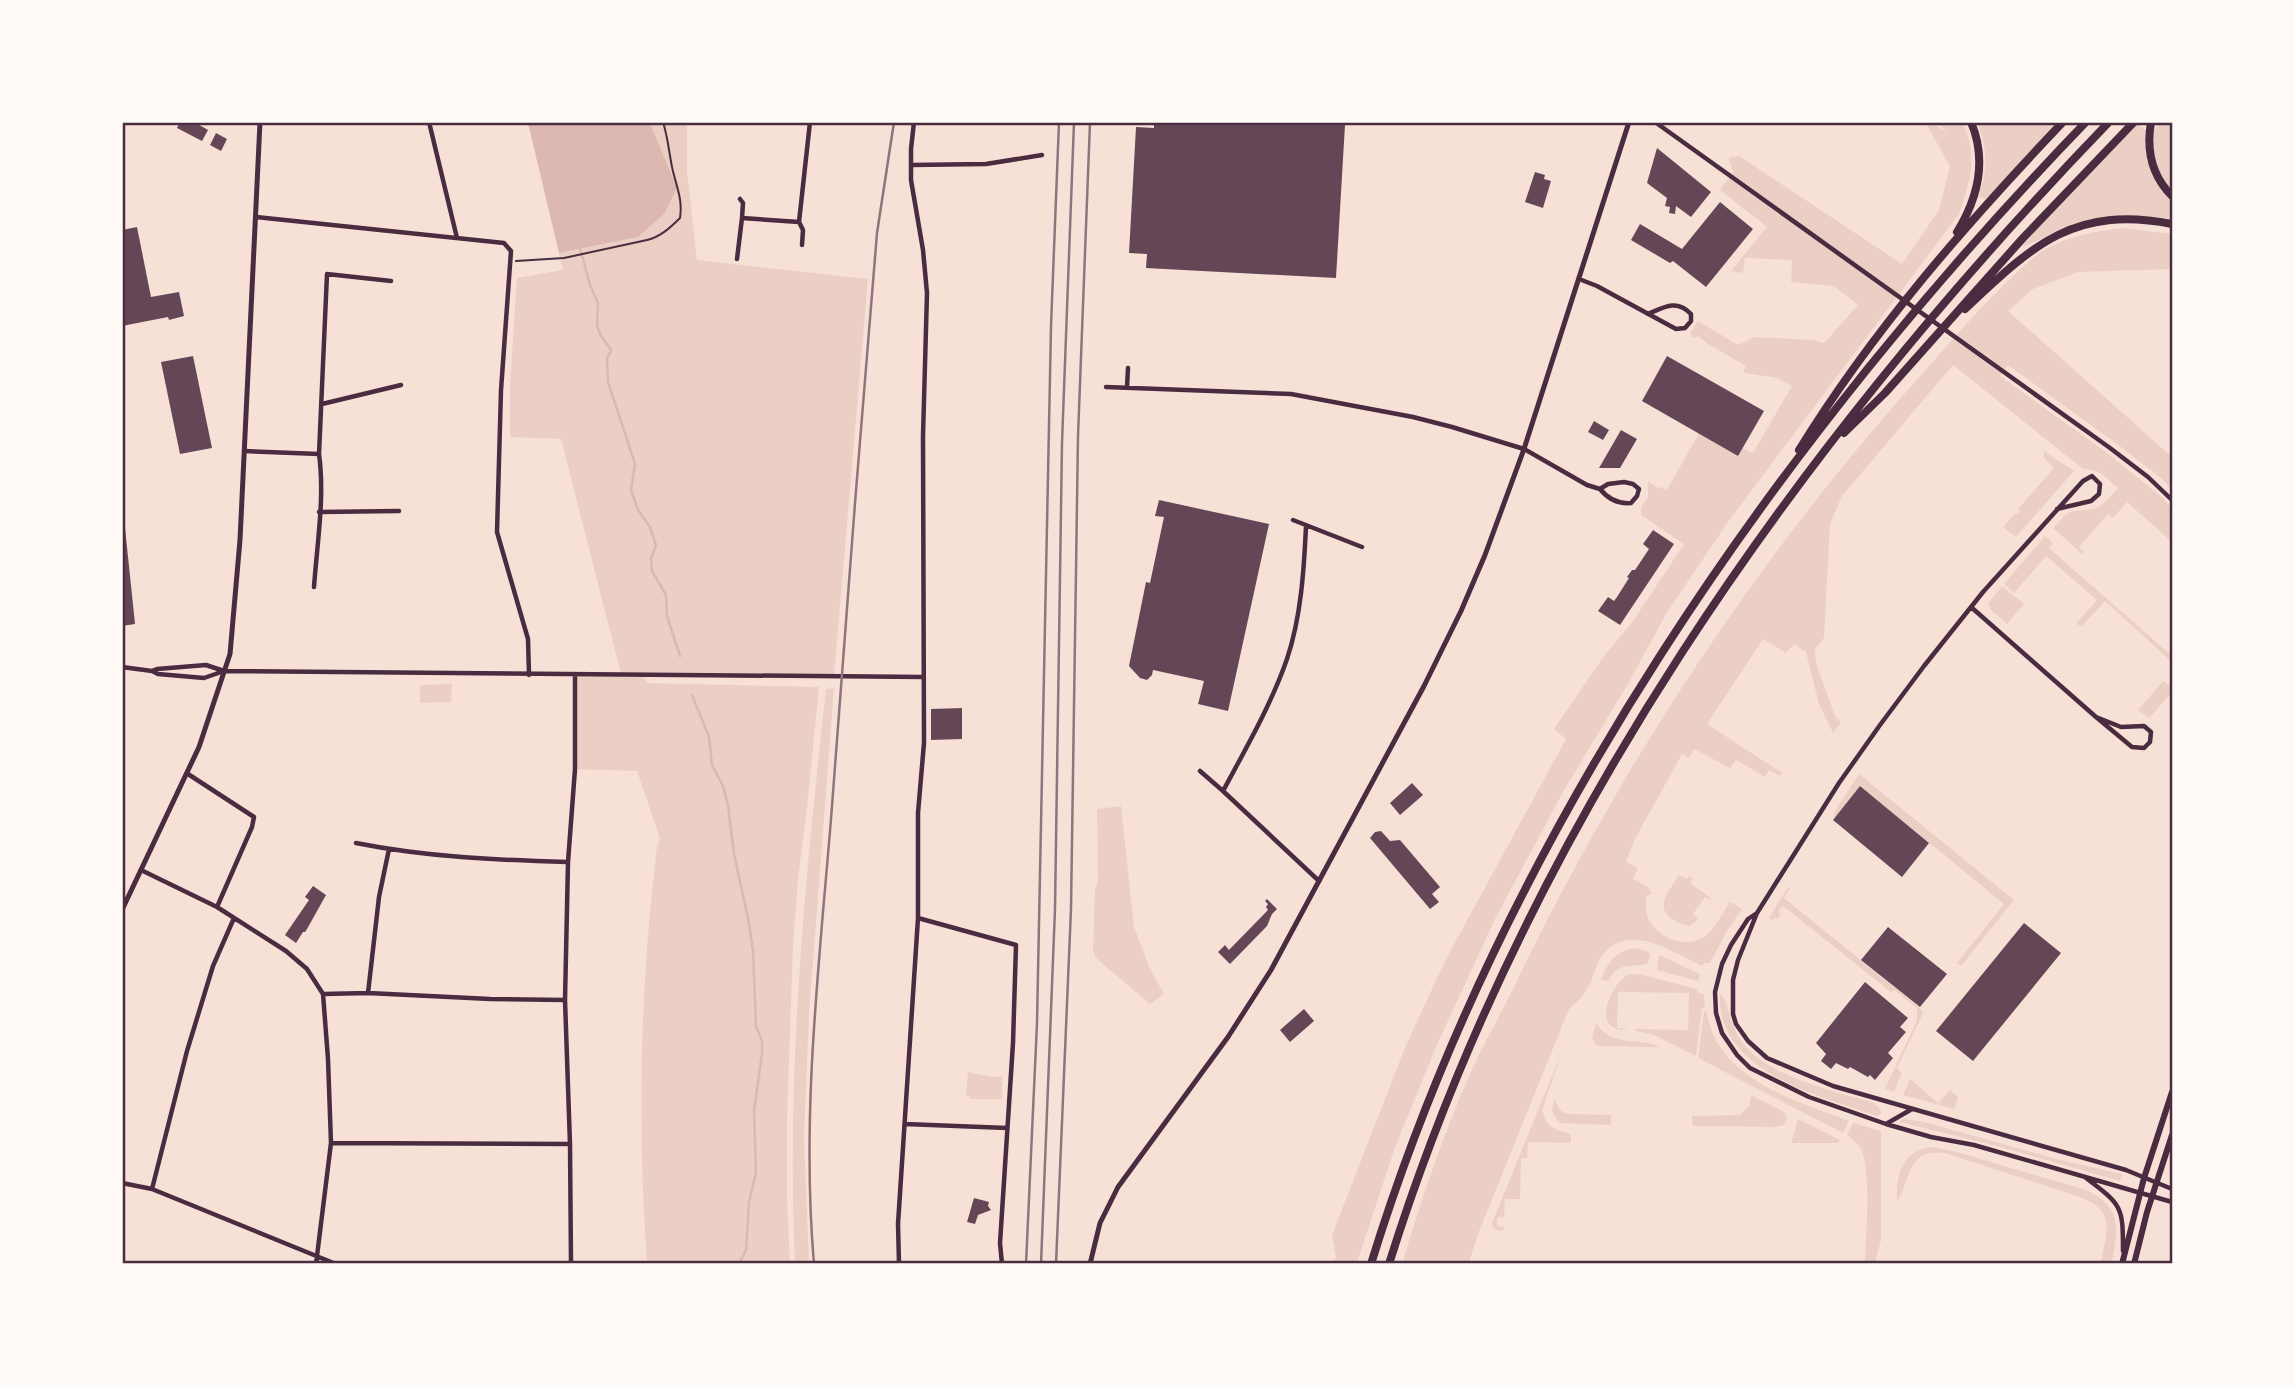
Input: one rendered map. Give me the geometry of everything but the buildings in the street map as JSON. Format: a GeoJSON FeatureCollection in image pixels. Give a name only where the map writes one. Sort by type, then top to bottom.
{"type":"FeatureCollection","features":[{"type":"Feature","properties":{"kind":"highway"},"geometry":{"type":"LineString","coordinates":[[1929,271],[1959,228],[1976,189],[1980,154],[1971,122]]}},
{"type":"Feature","properties":{"kind":"highway"},"geometry":{"type":"LineString","coordinates":[[1766,502],[1831,398],[1892,317],[1929,271],[2063,122]]}},
{"type":"Feature","properties":{"kind":"highway"},"geometry":{"type":"LineString","coordinates":[[1371,1264],[1408,1152],[1444,1060],[1488,963],[1532,875],[1586,778],[1638,693],[1697,601],[1810,443],[1929,294],[2086,122]]}},
{"type":"Feature","properties":{"kind":"highway"},"geometry":{"type":"LineString","coordinates":[[1389,1264],[1419,1173],[1453,1084],[1499,981],[1601,786],[1664,682],[1737,573],[1818,461],[1918,334],[2004,234],[2109,122]]}},
{"type":"Feature","properties":{"kind":"highway"},"geometry":{"type":"LineString","coordinates":[[1818,461],[1950,323],[2023,239],[2134,122]]}},
{"type":"Feature","properties":{"kind":"highway"},"geometry":{"type":"LineString","coordinates":[[2151,122],[2150,159],[2159,180],[2172,197]]}},
{"type":"Feature","properties":{"kind":"highway"},"geometry":{"type":"LineString","coordinates":[[1957,315],[2012,264],[2061,233],[2095,222],[2120,219],[2172,223]]}},
{"type":"Feature","properties":{"kind":"main road"},"geometry":{"type":"LineString","coordinates":[[2122,1261],[2144,1178],[2172,1092]]}},
{"type":"Feature","properties":{"kind":"main road"},"geometry":{"type":"LineString","coordinates":[[2134,1264],[2172,1135]]}},
{"type":"Feature","properties":{"kind":"street"},"geometry":{"type":"LineString","coordinates":[[122,910],[200,747],[230,654],[244,451],[260,122]]}},
{"type":"Feature","properties":{"kind":"street"},"geometry":{"type":"LineString","coordinates":[[429,122],[457,238]]}},
{"type":"Feature","properties":{"kind":"street"},"geometry":{"type":"LineString","coordinates":[[802,245],[803,230],[799,222],[810,122]]}},
{"type":"Feature","properties":{"kind":"street"},"geometry":{"type":"LineString","coordinates":[[899,1264],[898,1224],[918,918],[918,813],[924,743],[923,436],[927,293],[910,165],[914,122]]}},
{"type":"Feature","properties":{"kind":"street"},"geometry":{"type":"LineString","coordinates":[[1090,1264],[1100,1223],[1118,1187],[1245,1012],[1320,882],[1461,611],[1524,449],[1629,122]]}},
{"type":"Feature","properties":{"kind":"street"},"geometry":{"type":"LineString","coordinates":[[1655,122],[2110,448],[2148,477],[2172,500]]}},
{"type":"Feature","properties":{"kind":"street"},"geometry":{"type":"LineString","coordinates":[[910,165],[986,164],[1042,155]]}},
{"type":"Feature","properties":{"kind":"street"},"geometry":{"type":"LineString","coordinates":[[737,259],[743,204],[740,199]]}},
{"type":"Feature","properties":{"kind":"street"},"geometry":{"type":"LineString","coordinates":[[256,217],[504,243],[511,251],[501,390],[497,532],[528,639],[529,675]]}},
{"type":"Feature","properties":{"kind":"street"},"geometry":{"type":"LineString","coordinates":[[742,218],[799,222]]}},
{"type":"Feature","properties":{"kind":"street"},"geometry":{"type":"LineString","coordinates":[[314,587],[327,274],[391,281]]}},
{"type":"Feature","properties":{"kind":"street"},"geometry":{"type":"LineString","coordinates":[[1579,279],[1597,286],[1676,330],[1685,328],[1691,321],[1691,314],[1681,306],[1671,304],[1648,314]]}},
{"type":"Feature","properties":{"kind":"street"},"geometry":{"type":"LineString","coordinates":[[1127,387],[1128,368]]}},
{"type":"Feature","properties":{"kind":"street"},"geometry":{"type":"LineString","coordinates":[[322,404],[401,385]]}},
{"type":"Feature","properties":{"kind":"street"},"geometry":{"type":"LineString","coordinates":[[1106,387],[1291,394],[1425,420],[1524,449],[1587,485],[1600,489],[1611,499],[1624,503],[1631,503],[1639,489],[1624,482],[1608,484],[1600,489]]}},
{"type":"Feature","properties":{"kind":"street"},"geometry":{"type":"LineString","coordinates":[[244,451],[319,454]]}},
{"type":"Feature","properties":{"kind":"street"},"geometry":{"type":"LineString","coordinates":[[2057,509],[2091,501],[2099,494],[2100,484],[2092,477],[2086,478],[2040,526],[1970,607],[1846,773],[1757,913],[1732,980],[1733,1014],[1748,1041],[1762,1055],[1788,1069],[1833,1086],[2126,1170],[2172,1189]]}},
{"type":"Feature","properties":{"kind":"street"},"geometry":{"type":"LineString","coordinates":[[319,512],[399,511]]}},
{"type":"Feature","properties":{"kind":"street"},"geometry":{"type":"LineString","coordinates":[[1293,520],[1362,547]]}},
{"type":"Feature","properties":{"kind":"street"},"geometry":{"type":"LineString","coordinates":[[1223,791],[1276,687],[1288,656],[1303,579],[1306,526]]}},
{"type":"Feature","properties":{"kind":"street"},"geometry":{"type":"LineString","coordinates":[[1970,607],[2096,717],[2132,747],[2144,748],[2150,742],[2151,732],[2144,726],[2121,727],[2096,717]]}},
{"type":"Feature","properties":{"kind":"street"},"geometry":{"type":"LineString","coordinates":[[152,671],[206,665],[224,671],[923,677]]}},
{"type":"Feature","properties":{"kind":"street"},"geometry":{"type":"LineString","coordinates":[[122,667],[158,674],[204,678],[224,671]]}},
{"type":"Feature","properties":{"kind":"street"},"geometry":{"type":"LineString","coordinates":[[571,1264],[565,1000],[568,862],[574,780],[575,676]]}},
{"type":"Feature","properties":{"kind":"street"},"geometry":{"type":"LineString","coordinates":[[1200,771],[1320,882]]}},
{"type":"Feature","properties":{"kind":"street"},"geometry":{"type":"LineString","coordinates":[[188,774],[254,817],[217,908]]}},
{"type":"Feature","properties":{"kind":"street"},"geometry":{"type":"LineString","coordinates":[[356,843],[449,857],[568,862]]}},
{"type":"Feature","properties":{"kind":"street"},"geometry":{"type":"LineString","coordinates":[[368,993],[379,897],[389,849]]}},
{"type":"Feature","properties":{"kind":"street"},"geometry":{"type":"LineString","coordinates":[[141,870],[217,908],[286,951],[307,969],[323,994],[331,1143],[316,1264]]}},
{"type":"Feature","properties":{"kind":"street"},"geometry":{"type":"LineString","coordinates":[[1757,913],[1748,919],[1723,960],[1715,992],[1716,1013],[1727,1043],[1760,1074],[1808,1097],[1886,1124],[1931,1137],[1974,1144],[2172,1202]]}},
{"type":"Feature","properties":{"kind":"street"},"geometry":{"type":"LineString","coordinates":[[152,1189],[187,1051],[213,966],[234,918]]}},
{"type":"Feature","properties":{"kind":"street"},"geometry":{"type":"LineString","coordinates":[[918,918],[1016,944],[1001,1234],[1002,1264]]}},
{"type":"Feature","properties":{"kind":"street"},"geometry":{"type":"LineString","coordinates":[[323,994],[368,993],[565,1000]]}},
{"type":"Feature","properties":{"kind":"street"},"geometry":{"type":"LineString","coordinates":[[1886,1124],[1913,1109]]}},
{"type":"Feature","properties":{"kind":"street"},"geometry":{"type":"LineString","coordinates":[[905,1124],[1007,1128]]}},
{"type":"Feature","properties":{"kind":"street"},"geometry":{"type":"LineString","coordinates":[[331,1143],[570,1144]]}},
{"type":"Feature","properties":{"kind":"street"},"geometry":{"type":"LineString","coordinates":[[2083,1175],[2119,1206],[2123,1223],[2122,1261]]}},
{"type":"Feature","properties":{"kind":"street"},"geometry":{"type":"LineString","coordinates":[[122,1183],[152,1189],[336,1264]]}},
{"type":"Feature","properties":{"kind":"path"},"geometry":{"type":"LineString","coordinates":[[510,260],[569,257],[656,238],[680,218],[681,198],[663,122]]}},
{"type":"Feature","properties":{"kind":"shaded area"},"geometry":{"type":"Polygon","coordinates":[[[528,123],[650,123],[677,188],[664,214],[638,237],[559,253],[528,123]]]}},
{"type":"Feature","properties":{"kind":"shaded area"},"geometry":{"type":"Polygon","coordinates":[[[650,123],[687,123],[687,171],[697,260],[868,279],[834,676],[643,675],[647,683],[819,687],[793,946],[787,1120],[790,1263],[647,1263],[642,1159],[642,1055],[651,899],[660,838],[637,771],[575,769],[575,676],[621,674],[561,439],[510,437],[510,382],[517,278],[563,270],[559,253],[638,237],[677,188],[650,123]]]}},
{"type":"Feature","properties":{"kind":"shaded area"},"geometry":{"type":"Polygon","coordinates":[[[1926,123],[1933,123],[1947,133],[1939,123],[1962,123],[1967,134],[1971,168],[1959,214],[1728,522],[1666,614],[1563,792],[1495,919],[1436,1047],[1394,1150],[1357,1263],[1333,1263],[1336,1256],[1332,1235],[1406,1045],[1446,959],[1566,739],[1554,729],[1604,656],[1633,621],[1684,544],[1641,515],[1641,508],[1648,497],[1648,481],[1667,490],[1699,433],[1753,453],[1792,386],[1777,378],[1743,372],[1746,366],[1698,336],[1692,337],[1690,333],[1698,321],[1738,345],[1755,337],[1824,343],[1858,305],[1834,286],[1791,282],[1792,260],[1745,258],[1743,273],[1731,271],[1767,227],[1720,190],[1734,171],[1729,158],[1739,156],[1902,264],[1939,210],[1950,167],[1926,123]]]}},
{"type":"Feature","properties":{"kind":"shaded area"},"geometry":{"type":"Polygon","coordinates":[[[1977,123],[2058,123],[1986,199],[1978,197],[1984,178],[1985,160],[1977,123]]]}},
{"type":"Feature","properties":{"kind":"shaded area"},"geometry":{"type":"Polygon","coordinates":[[[2138,123],[2146,131],[2157,128],[2159,123],[2172,123],[2172,219],[2135,216],[2097,218],[2066,226],[2022,247],[2029,237],[2138,123]]]}},
{"type":"Feature","properties":{"kind":"shaded area"},"geometry":{"type":"Polygon","coordinates":[[[2122,228],[2172,234],[2172,269],[2078,272],[2033,289],[2008,311],[2172,457],[2172,490],[2117,444],[2008,365],[2000,376],[2106,452],[2163,498],[2172,509],[2172,542],[2127,502],[2113,518],[2108,514],[2079,547],[2084,552],[2082,554],[2053,528],[2065,515],[2073,511],[2094,509],[2103,504],[2118,488],[2098,472],[2083,469],[1953,365],[1842,496],[1830,524],[1824,638],[1815,649],[1816,663],[1835,716],[1841,722],[1833,733],[1819,704],[1806,652],[1794,644],[1786,653],[1763,639],[1707,724],[1782,773],[1780,776],[1769,770],[1765,777],[1736,760],[1730,768],[1694,749],[1689,758],[1682,754],[1635,839],[1626,862],[1638,868],[1633,879],[1648,887],[1652,894],[1646,896],[1647,915],[1652,925],[1665,936],[1680,942],[1697,940],[1712,930],[1730,902],[1742,909],[1710,963],[1704,963],[1702,966],[1649,942],[1622,941],[1610,947],[1600,959],[1585,992],[1569,1009],[1478,1234],[1469,1263],[1402,1264],[1433,1168],[1460,1097],[1554,907],[1596,828],[1642,751],[1740,602],[1848,460],[1998,291],[2031,260],[2053,245],[2087,234],[2122,228]]]}},
{"type":"Feature","properties":{"kind":"shaded area"},"geometry":{"type":"Polygon","coordinates":[[[2044,451],[2074,471],[2016,537],[2003,527],[2020,511],[2018,509],[2054,468],[2044,458],[2044,451]]]}},
{"type":"Feature","properties":{"kind":"shaded area"},"geometry":{"type":"Polygon","coordinates":[[[2045,536],[2053,543],[2049,548],[2172,656],[2172,662],[2105,601],[2082,626],[2076,624],[2097,600],[2046,556],[2014,593],[2004,584],[2045,536]]]}},
{"type":"Feature","properties":{"kind":"shaded area"},"geometry":{"type":"Polygon","coordinates":[[[2002,586],[2024,604],[2007,624],[1988,604],[2002,586]]]}},
{"type":"Feature","properties":{"kind":"shaded area"},"geometry":{"type":"Polygon","coordinates":[[[2163,681],[2171,687],[2172,685],[2172,692],[2149,718],[2138,710],[2163,681]]]}},
{"type":"Feature","properties":{"kind":"shaded area"},"geometry":{"type":"Polygon","coordinates":[[[452,684],[451,702],[420,703],[420,685],[452,684]]]}},
{"type":"Feature","properties":{"kind":"shaded area"},"geometry":{"type":"Polygon","coordinates":[[[834,688],[809,1014],[804,1138],[809,1263],[795,1263],[793,1119],[799,975],[826,689],[834,688]]]}},
{"type":"Feature","properties":{"kind":"shaded area"},"geometry":{"type":"Polygon","coordinates":[[[1859,774],[2014,900],[1961,966],[1957,963],[2004,904],[1860,786],[1834,818],[1835,811],[1859,774]]]}},
{"type":"Feature","properties":{"kind":"shaded area"},"geometry":{"type":"Polygon","coordinates":[[[1121,806],[1134,927],[1150,969],[1164,994],[1150,1004],[1096,958],[1093,951],[1095,888],[1098,882],[1097,809],[1121,806]]]}},
{"type":"Feature","properties":{"kind":"shaded area"},"geometry":{"type":"Polygon","coordinates":[[[1679,875],[1687,879],[1689,876],[1693,878],[1690,883],[1712,899],[1705,897],[1693,914],[1698,919],[1690,926],[1673,920],[1664,910],[1665,898],[1679,875]]]}},
{"type":"Feature","properties":{"kind":"shaded area"},"geometry":{"type":"Polygon","coordinates":[[[1788,887],[1790,888],[1784,898],[1921,1009],[1923,1013],[1897,1068],[1902,1073],[1894,1092],[1885,1089],[1917,1020],[1917,1008],[1894,990],[1891,992],[1783,906],[1778,911],[1781,914],[1777,919],[1769,918],[1788,887]]]}},
{"type":"Feature","properties":{"kind":"shaded area"},"geometry":{"type":"Polygon","coordinates":[[[1636,948],[1649,952],[1647,964],[1625,966],[1616,970],[1608,981],[1601,980],[1618,954],[1636,948]]]}},
{"type":"Feature","properties":{"kind":"shaded area"},"geometry":{"type":"Polygon","coordinates":[[[1659,955],[1700,974],[1698,981],[1657,970],[1659,955]]]}},
{"type":"Feature","properties":{"kind":"shaded area"},"geometry":{"type":"Polygon","coordinates":[[[1629,974],[1697,989],[1697,992],[1704,995],[1705,1008],[1702,1008],[1696,1056],[1654,1035],[1636,1031],[1688,1030],[1689,993],[1618,992],[1617,1028],[1626,1030],[1615,1029],[1609,1024],[1606,1016],[1610,997],[1629,974]]]}},
{"type":"Feature","properties":{"kind":"shaded area"},"geometry":{"type":"Polygon","coordinates":[[[1720,993],[1738,1036],[1753,1054],[1784,1074],[1874,1103],[1881,1110],[1881,1114],[1877,1116],[1801,1089],[1752,1061],[1734,1042],[1723,1020],[1720,993]]]}},
{"type":"Feature","properties":{"kind":"shaded area"},"geometry":{"type":"Polygon","coordinates":[[[1704,1011],[1717,1042],[1742,1071],[1776,1092],[1849,1121],[1843,1133],[1698,1058],[1704,1011]]]}},
{"type":"Feature","properties":{"kind":"shaded area"},"geometry":{"type":"Polygon","coordinates":[[[1596,1023],[1602,1031],[1617,1039],[1660,1047],[1597,1046],[1592,1038],[1596,1023]]]}},
{"type":"Feature","properties":{"kind":"shaded area"},"geometry":{"type":"Polygon","coordinates":[[[1562,1052],[1542,1110],[1551,1126],[1569,1133],[1571,1143],[1528,1142],[1527,1158],[1521,1158],[1520,1199],[1505,1199],[1504,1217],[1497,1218],[1497,1226],[1504,1227],[1504,1230],[1497,1230],[1492,1223],[1562,1052]]]}},
{"type":"Feature","properties":{"kind":"shaded area"},"geometry":{"type":"Polygon","coordinates":[[[968,1072],[992,1077],[1002,1076],[1002,1099],[970,1099],[970,1096],[966,1096],[968,1072]]]}},
{"type":"Feature","properties":{"kind":"shaded area"},"geometry":{"type":"Polygon","coordinates":[[[1910,1079],[1938,1103],[1950,1090],[1958,1097],[1954,1109],[1903,1095],[1910,1079]]]}},
{"type":"Feature","properties":{"kind":"shaded area"},"geometry":{"type":"Polygon","coordinates":[[[1751,1095],[1783,1111],[1787,1118],[1784,1125],[1693,1126],[1692,1116],[1740,1115],[1749,1106],[1751,1095]]]}},
{"type":"Feature","properties":{"kind":"shaded area"},"geometry":{"type":"Polygon","coordinates":[[[1554,1100],[1561,1111],[1567,1114],[1611,1115],[1611,1125],[1561,1123],[1552,1111],[1554,1100]]]}},
{"type":"Feature","properties":{"kind":"shaded area"},"geometry":{"type":"Polygon","coordinates":[[[1798,1119],[1840,1140],[1838,1143],[1791,1143],[1798,1119]]]}},
{"type":"Feature","properties":{"kind":"shaded area"},"geometry":{"type":"Polygon","coordinates":[[[1904,1119],[2122,1174],[2120,1181],[1899,1122],[1904,1119]]]}},
{"type":"Feature","properties":{"kind":"shaded area"},"geometry":{"type":"Polygon","coordinates":[[[1853,1123],[1881,1131],[1881,1240],[1875,1263],[1865,1263],[1865,1162],[1859,1146],[1847,1135],[1853,1123]]]}},
{"type":"Feature","properties":{"kind":"shaded area"},"geometry":{"type":"Polygon","coordinates":[[[1932,1147],[2086,1190],[2098,1197],[2107,1204],[2115,1220],[2116,1240],[2112,1263],[2101,1263],[2106,1222],[2104,1214],[2090,1201],[1945,1153],[1923,1155],[1917,1160],[1897,1202],[1898,1182],[1907,1159],[1922,1149],[1932,1147]]]}},
{"type":"Feature","properties":{"kind":"waterway"},"geometry":{"type":"LineString","coordinates":[[580,248],[598,303],[597,325],[611,350],[607,359],[608,382],[635,464],[631,490],[656,545],[651,559],[652,571],[666,595],[667,616],[680,656]]}},
{"type":"Feature","properties":{"kind":"waterway"},"geometry":{"type":"LineString","coordinates":[[692,695],[709,737],[712,765],[723,786],[728,805],[734,854],[753,951],[756,1026],[762,1041],[754,1111],[756,1173],[749,1202],[746,1250],[739,1264]]}},
{"type":"Feature","properties":{"kind":"railway"},"geometry":{"type":"LineString","coordinates":[[814,1264],[809,1153],[813,1041],[877,233],[894,122]]}},
{"type":"Feature","properties":{"kind":"railway"},"geometry":{"type":"LineString","coordinates":[[1026,1264],[1037,1023],[1051,326],[1059,122]]}},
{"type":"Feature","properties":{"kind":"railway"},"geometry":{"type":"LineString","coordinates":[[1041,1264],[1055,909],[1062,443],[1074,122]]}},
{"type":"Feature","properties":{"kind":"railway"},"geometry":{"type":"LineString","coordinates":[[1056,1264],[1071,909],[1078,436],[1090,122]]}}]}
